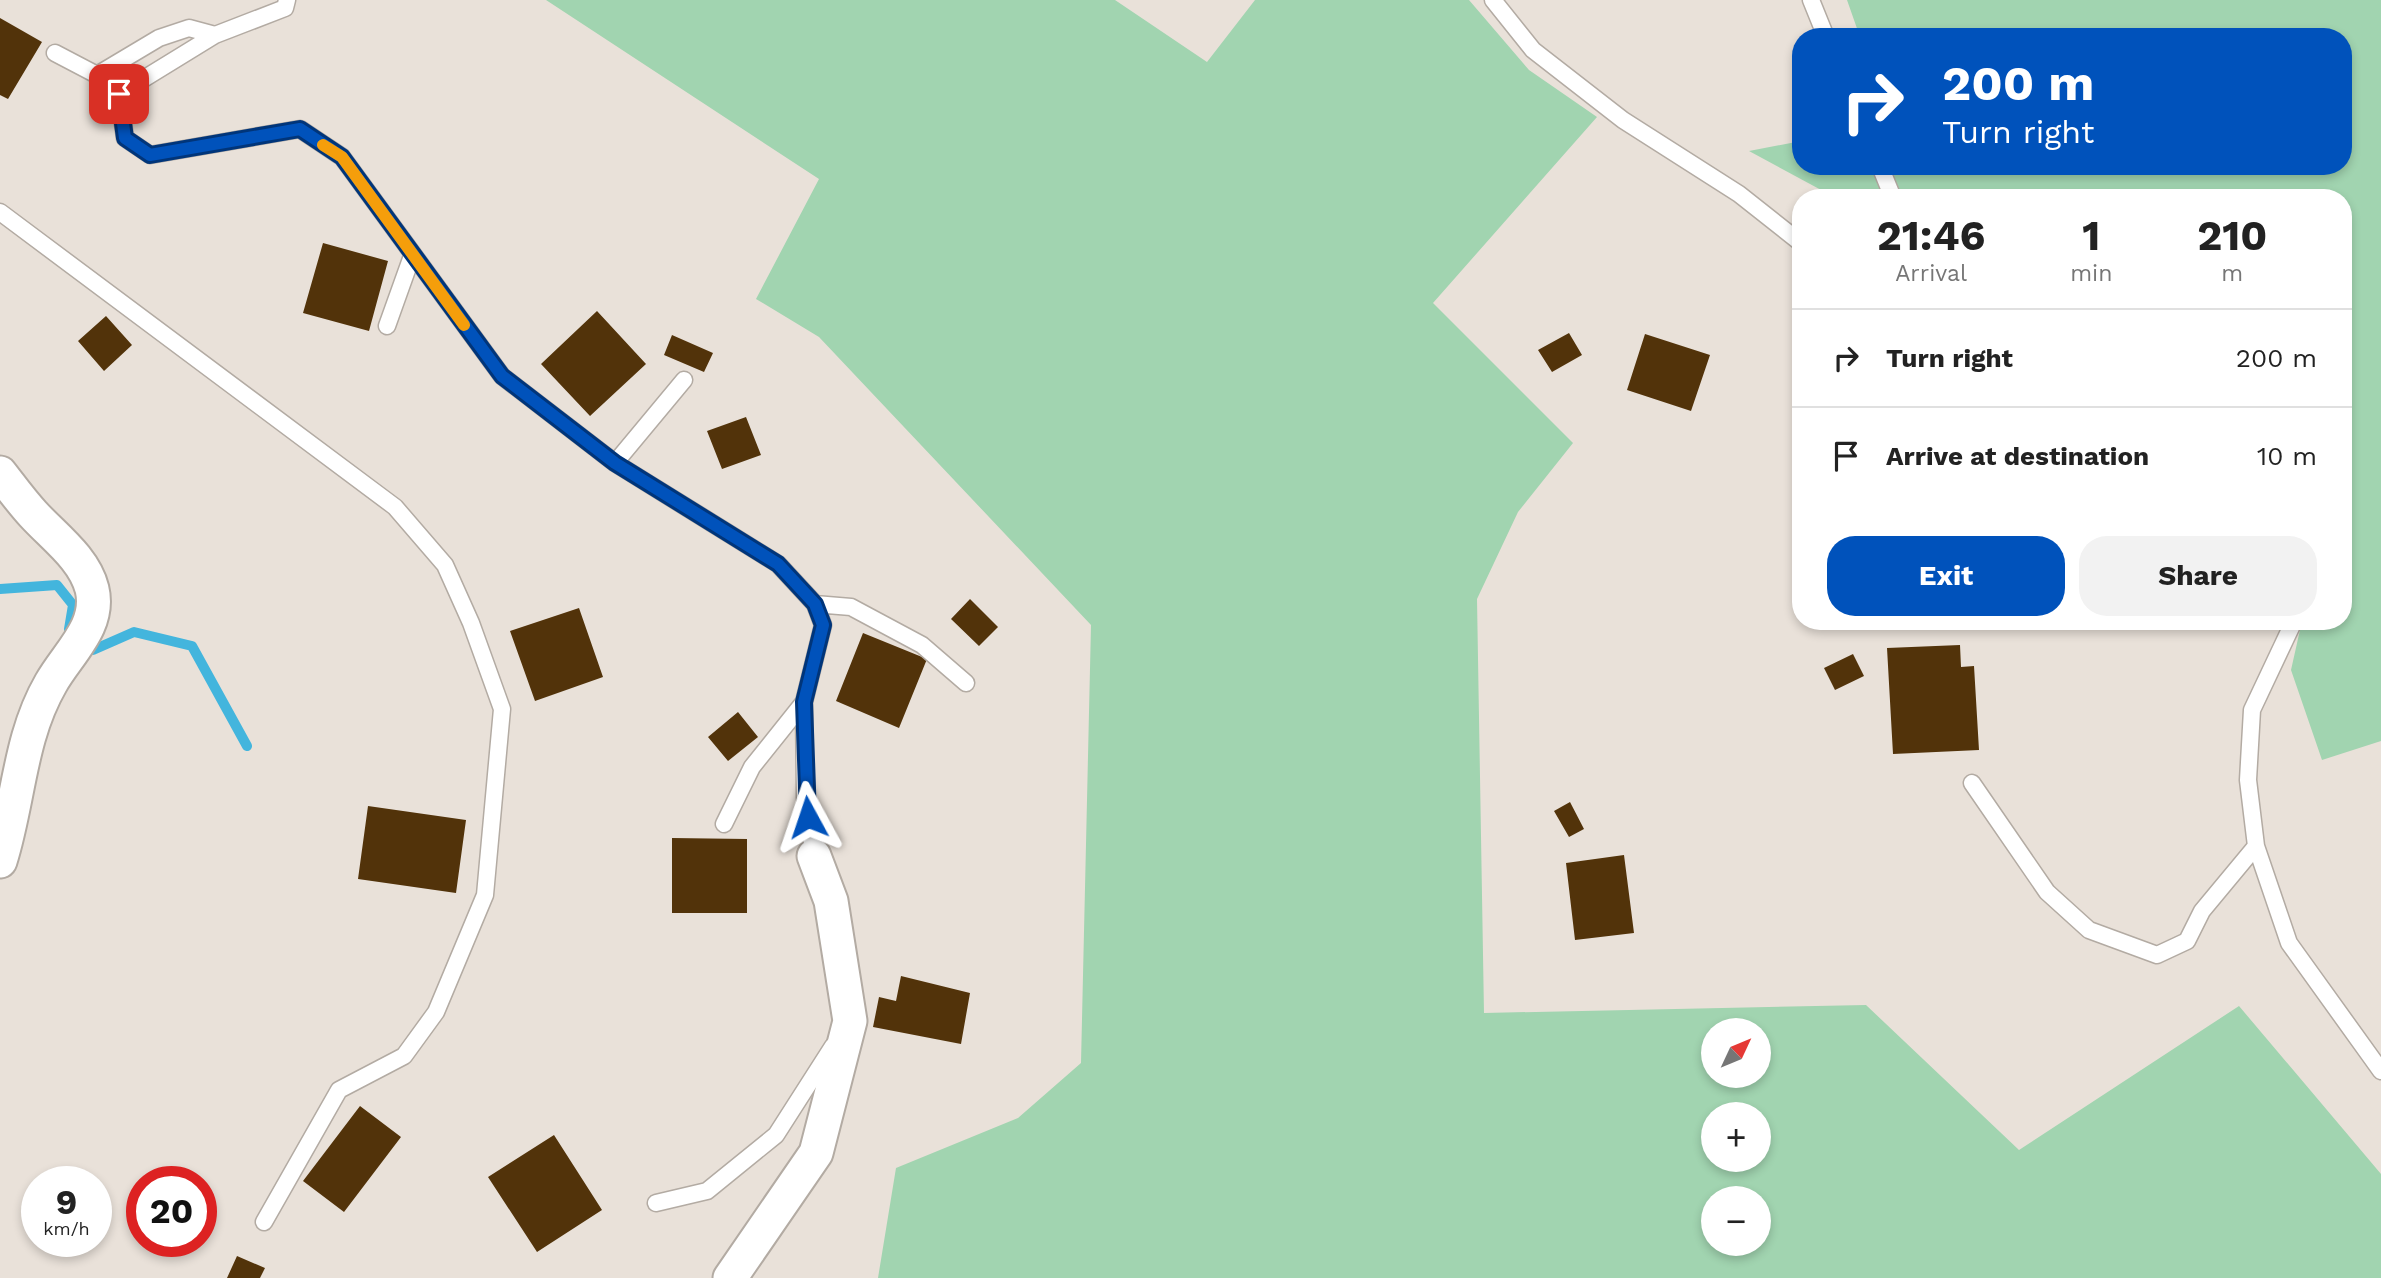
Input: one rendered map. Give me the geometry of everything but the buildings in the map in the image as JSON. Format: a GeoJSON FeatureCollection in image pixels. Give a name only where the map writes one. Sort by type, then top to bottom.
{"type":"FeatureCollection","features":[{"type":"Feature","properties":{"kind":"street"},"geometry":{"type":"LineString","coordinates":[[0,472],[32,513],[84,568],[92,590],[93,614],[86,631],[50,683],[28,731],[21,759],[13,820],[0,861]]}},
{"type":"Feature","properties":{"kind":"street"},"geometry":{"type":"LineString","coordinates":[[730,1278],[816,1153],[850,1021],[831,901],[814,856]]}},
{"type":"Feature","properties":{"kind":"lane"},"geometry":{"type":"LineString","coordinates":[[287,0],[285,8],[215,35],[119,94],[125,138],[150,155],[300,129],[342,157],[502,376],[615,463],[778,564],[815,604],[823,625],[804,702],[805,797],[814,856]]}},
{"type":"Feature","properties":{"kind":"lane"},"geometry":{"type":"LineString","coordinates":[[1493,0],[1533,51],[1623,120],[1739,194],[1792,236]]}},
{"type":"Feature","properties":{"kind":"lane"},"geometry":{"type":"LineString","coordinates":[[1810,2],[1822,28]]}},
{"type":"Feature","properties":{"kind":"lane"},"geometry":{"type":"LineString","coordinates":[[55,53],[97,75],[159,38],[190,28],[215,35]]}},
{"type":"Feature","properties":{"kind":"lane"},"geometry":{"type":"LineString","coordinates":[[0,212],[395,507],[445,565],[471,623],[502,709],[485,895],[436,1012],[404,1056],[339,1090],[264,1222]]}},
{"type":"Feature","properties":{"kind":"lane"},"geometry":{"type":"LineString","coordinates":[[387,326],[412,256]]}},
{"type":"Feature","properties":{"kind":"lane"},"geometry":{"type":"LineString","coordinates":[[615,463],[684,380]]}},
{"type":"Feature","properties":{"kind":"lane"},"geometry":{"type":"LineString","coordinates":[[815,604],[851,607],[863,613],[922,645],[966,683]]}},
{"type":"Feature","properties":{"kind":"lane"},"geometry":{"type":"LineString","coordinates":[[2290,630],[2252,710],[2248,780],[2256,846],[2289,943],[2381,1071]]}},
{"type":"Feature","properties":{"kind":"lane"},"geometry":{"type":"LineString","coordinates":[[724,824],[752,766],[804,702]]}},
{"type":"Feature","properties":{"kind":"lane"},"geometry":{"type":"LineString","coordinates":[[1972,783],[2047,892],[2089,930],[2157,955],[2187,941],[2202,911],[2256,846]]}},
{"type":"Feature","properties":{"kind":"lane"},"geometry":{"type":"LineString","coordinates":[[656,1203],[707,1191],[776,1135],[850,1021]]}},
{"type":"Feature","properties":{"kind":"green space"},"geometry":{"type":"Polygon","coordinates":[[[546,0],[1115,0],[1207,62],[1255,0],[1469,0],[1529,70],[1597,117],[1433,303],[1573,443],[1518,512],[1477,599],[1484,1013],[1866,1005],[2019,1150],[2239,1006],[2381,1174],[2381,1278],[878,1278],[896,1168],[1018,1118],[1081,1063],[1091,625],[819,337],[756,299],[819,179],[546,0]]]}},
{"type":"Feature","properties":{"kind":"green space"},"geometry":{"type":"Polygon","coordinates":[[[1847,0],[2381,0],[2381,741],[2322,760],[2291,670],[2300,630],[2352,630],[2352,189],[1819,189],[1793,175],[2352,175],[2352,28],[1857,28],[1847,0]]]}},
{"type":"Feature","properties":{"kind":"green space"},"geometry":{"type":"Polygon","coordinates":[[[1792,143],[1792,174],[1749,151],[1792,143]]]}},
{"type":"Feature","properties":{"kind":"waterway"},"geometry":{"type":"LineString","coordinates":[[0,589],[57,585],[73,605],[69,629],[93,650],[134,632],[192,646],[247,746]]}},
{"type":"Feature","properties":{"kind":"slow traffic"},"geometry":{"type":"LineString","coordinates":[[323,145],[342,157],[464,325]]}},
{"type":"Feature","properties":{"kind":"route"},"geometry":{"type":"LineString","coordinates":[[119,94],[125,138],[150,155],[300,129],[342,157],[502,376],[615,463],[778,564],[815,604],[823,625],[804,702],[805,797],[808,817]]}}]}
